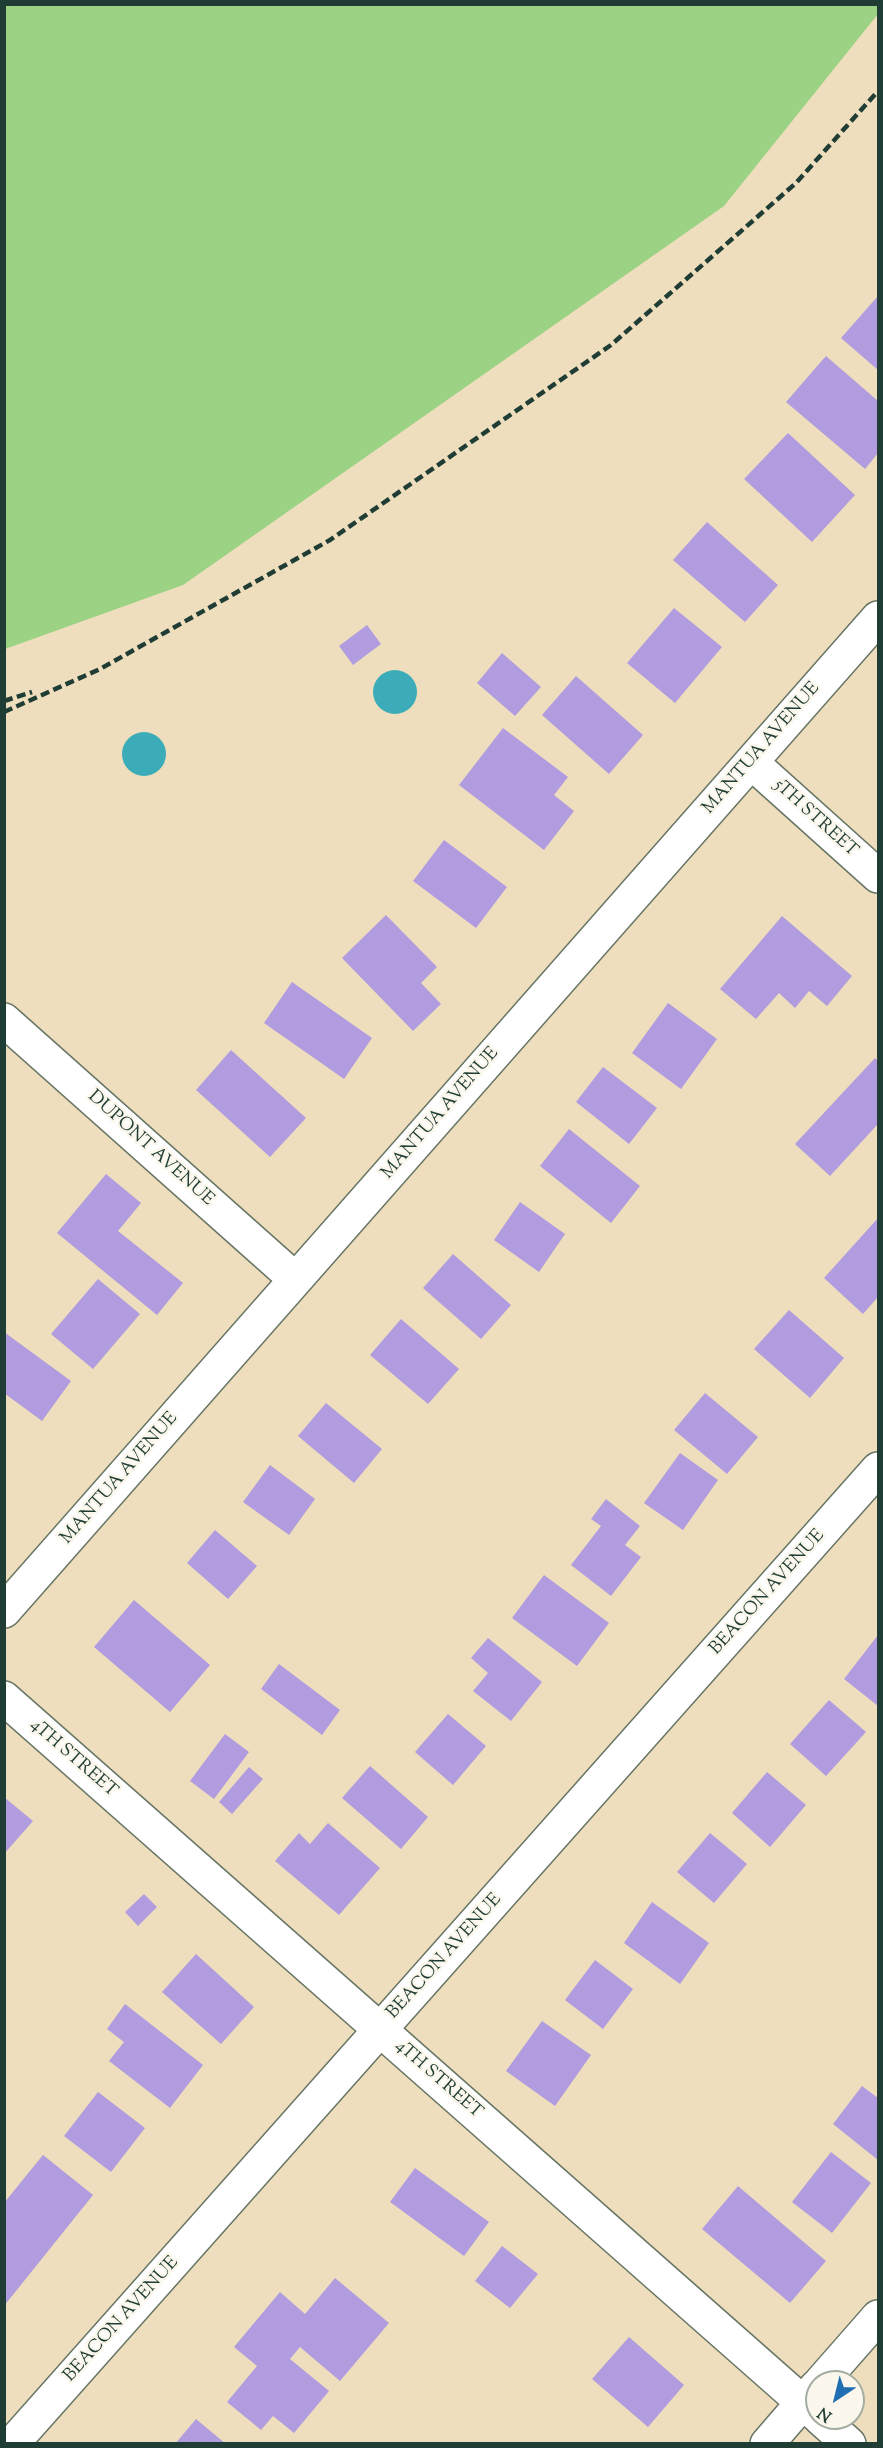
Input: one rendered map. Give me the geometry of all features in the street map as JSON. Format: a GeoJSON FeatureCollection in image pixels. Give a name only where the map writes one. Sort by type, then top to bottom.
{"type":"FeatureCollection","features":[{"type":"Feature","properties":{"kind":"street","name":"MANTUA AVENUE"},"geometry":{"type":"LineString","coordinates":[[4,1611],[879,618]]}},
{"type":"Feature","properties":{"kind":"street","name":"5TH STREET"},"geometry":{"type":"LineString","coordinates":[[751,762],[879,876]]}},
{"type":"Feature","properties":{"kind":"street","name":"DUPONT AVENUE"},"geometry":{"type":"LineString","coordinates":[[4,1020],[295,1279]]}},
{"type":"Feature","properties":{"kind":"street","name":"BEACON AVENUE"},"geometry":{"type":"LineString","coordinates":[[12,2444],[879,1469]]}},
{"type":"Feature","properties":{"kind":"street","name":"4TH STREET"},"geometry":{"type":"LineString","coordinates":[[4,1698],[381,2030],[805,2392]]}},
{"type":"Feature","properties":{"kind":"street"},"geometry":{"type":"LineString","coordinates":[[839,2370],[879,2317]]}},
{"type":"Feature","properties":{"kind":"street"},"geometry":{"type":"LineString","coordinates":[[766,2444],[805,2410]]}},
{"type":"Feature","properties":{"kind":"street","name":"4TH STREET"},"geometry":{"type":"LineString","coordinates":[[838,2430],[849,2444]]}},
{"type":"Feature","properties":{"kind":"green space"},"geometry":{"type":"Polygon","coordinates":[[[5,4],[878,4],[878,14],[724,206],[183,585],[5,649],[5,4]]]}},
{"type":"Feature","properties":{"kind":"water"},"geometry":{"type":"Polygon","coordinates":[[[395,670],[411,676],[417,692],[411,708],[395,714],[379,708],[373,692],[379,676],[395,670]]]}},
{"type":"Feature","properties":{"kind":"water"},"geometry":{"type":"Polygon","coordinates":[[[144,732],[160,738],[166,754],[160,770],[144,776],[128,770],[122,754],[128,738],[144,732]]]}},
{"type":"Feature","properties":{"kind":"building"},"geometry":{"type":"Polygon","coordinates":[[[878,296],[878,370],[841,338],[878,296]]]}},
{"type":"Feature","properties":{"kind":"building"},"geometry":{"type":"Polygon","coordinates":[[[826,356],[878,401],[878,453],[865,469],[786,402],[826,356]]]}},
{"type":"Feature","properties":{"kind":"building"},"geometry":{"type":"Polygon","coordinates":[[[788,433],[855,495],[812,542],[744,479],[788,433]]]}},
{"type":"Feature","properties":{"kind":"building"},"geometry":{"type":"Polygon","coordinates":[[[707,522],[778,585],[745,622],[673,560],[707,522]]]}},
{"type":"Feature","properties":{"kind":"building"},"geometry":{"type":"Polygon","coordinates":[[[674,608],[722,647],[675,703],[627,663],[674,608]]]}},
{"type":"Feature","properties":{"kind":"building"},"geometry":{"type":"Polygon","coordinates":[[[367,625],[381,644],[353,665],[339,646],[367,625]]]}},
{"type":"Feature","properties":{"kind":"building"},"geometry":{"type":"Polygon","coordinates":[[[502,653],[541,687],[515,716],[477,683],[502,653]]]}},
{"type":"Feature","properties":{"kind":"building"},"geometry":{"type":"Polygon","coordinates":[[[576,676],[643,735],[609,774],[542,715],[576,676]]]}},
{"type":"Feature","properties":{"kind":"building"},"geometry":{"type":"Polygon","coordinates":[[[503,728],[568,777],[554,795],[574,811],[544,850],[459,785],[503,728]]]}},
{"type":"Feature","properties":{"kind":"building"},"geometry":{"type":"Polygon","coordinates":[[[444,840],[507,887],[476,928],[413,881],[444,840]]]}},
{"type":"Feature","properties":{"kind":"building"},"geometry":{"type":"Polygon","coordinates":[[[386,915],[437,967],[421,983],[441,1004],[413,1031],[342,958],[386,915]]]}},
{"type":"Feature","properties":{"kind":"building"},"geometry":{"type":"Polygon","coordinates":[[[782,916],[852,976],[827,1006],[809,991],[795,1008],[779,993],[756,1019],[720,989],[782,916]]]}},
{"type":"Feature","properties":{"kind":"building"},"geometry":{"type":"Polygon","coordinates":[[[292,982],[372,1038],[344,1079],[264,1023],[292,982]]]}},
{"type":"Feature","properties":{"kind":"building"},"geometry":{"type":"Polygon","coordinates":[[[668,1003],[717,1039],[681,1089],[632,1053],[668,1003]]]}},
{"type":"Feature","properties":{"kind":"building"},"geometry":{"type":"Polygon","coordinates":[[[231,1050],[306,1118],[270,1157],[196,1090],[231,1050]]]}},
{"type":"Feature","properties":{"kind":"building"},"geometry":{"type":"Polygon","coordinates":[[[875,1058],[878,1061],[878,1124],[830,1176],[795,1144],[875,1058]]]}},
{"type":"Feature","properties":{"kind":"building"},"geometry":{"type":"Polygon","coordinates":[[[603,1067],[657,1108],[629,1144],[576,1102],[603,1067]]]}},
{"type":"Feature","properties":{"kind":"building"},"geometry":{"type":"Polygon","coordinates":[[[569,1129],[640,1186],[611,1223],[540,1166],[569,1129]]]}},
{"type":"Feature","properties":{"kind":"building"},"geometry":{"type":"Polygon","coordinates":[[[106,1174],[141,1203],[118,1231],[183,1283],[157,1315],[57,1233],[106,1174]]]}},
{"type":"Feature","properties":{"kind":"building"},"geometry":{"type":"Polygon","coordinates":[[[520,1202],[565,1234],[539,1272],[494,1240],[520,1202]]]}},
{"type":"Feature","properties":{"kind":"building"},"geometry":{"type":"Polygon","coordinates":[[[878,1218],[878,1297],[863,1314],[824,1278],[878,1218]]]}},
{"type":"Feature","properties":{"kind":"building"},"geometry":{"type":"Polygon","coordinates":[[[453,1254],[511,1305],[481,1339],[423,1288],[453,1254]]]}},
{"type":"Feature","properties":{"kind":"building"},"geometry":{"type":"Polygon","coordinates":[[[98,1279],[140,1314],[93,1369],[51,1334],[98,1279]]]}},
{"type":"Feature","properties":{"kind":"building"},"geometry":{"type":"Polygon","coordinates":[[[789,1310],[844,1358],[810,1398],[754,1349],[789,1310]]]}},
{"type":"Feature","properties":{"kind":"building"},"geometry":{"type":"Polygon","coordinates":[[[401,1319],[459,1369],[428,1404],[370,1355],[401,1319]]]}},
{"type":"Feature","properties":{"kind":"building"},"geometry":{"type":"Polygon","coordinates":[[[4,1332],[71,1381],[42,1421],[4,1393],[4,1332]]]}},
{"type":"Feature","properties":{"kind":"building"},"geometry":{"type":"Polygon","coordinates":[[[705,1393],[758,1437],[727,1474],[674,1430],[705,1393]]]}},
{"type":"Feature","properties":{"kind":"building"},"geometry":{"type":"Polygon","coordinates":[[[326,1403],[382,1449],[354,1483],[298,1436],[326,1403]]]}},
{"type":"Feature","properties":{"kind":"building"},"geometry":{"type":"Polygon","coordinates":[[[680,1453],[718,1480],[683,1530],[644,1503],[680,1453]]]}},
{"type":"Feature","properties":{"kind":"building"},"geometry":{"type":"Polygon","coordinates":[[[270,1465],[315,1499],[289,1535],[243,1502],[270,1465]]]}},
{"type":"Feature","properties":{"kind":"building"},"geometry":{"type":"Polygon","coordinates":[[[606,1499],[640,1526],[625,1545],[641,1557],[611,1596],[571,1565],[601,1526],[591,1519],[606,1499]]]}},
{"type":"Feature","properties":{"kind":"building"},"geometry":{"type":"Polygon","coordinates":[[[215,1530],[257,1566],[228,1599],[187,1563],[215,1530]]]}},
{"type":"Feature","properties":{"kind":"building"},"geometry":{"type":"Polygon","coordinates":[[[544,1575],[609,1623],[577,1666],[512,1618],[544,1575]]]}},
{"type":"Feature","properties":{"kind":"building"},"geometry":{"type":"Polygon","coordinates":[[[134,1600],[210,1665],[170,1712],[94,1647],[134,1600]]]}},
{"type":"Feature","properties":{"kind":"building"},"geometry":{"type":"Polygon","coordinates":[[[878,1635],[878,1706],[844,1679],[878,1635]]]}},
{"type":"Feature","properties":{"kind":"building"},"geometry":{"type":"Polygon","coordinates":[[[488,1638],[542,1682],[511,1721],[473,1691],[488,1673],[471,1658],[488,1638]]]}},
{"type":"Feature","properties":{"kind":"building"},"geometry":{"type":"Polygon","coordinates":[[[279,1664],[340,1710],[322,1735],[261,1689],[279,1664]]]}},
{"type":"Feature","properties":{"kind":"building"},"geometry":{"type":"Polygon","coordinates":[[[829,1700],[866,1732],[826,1776],[790,1744],[829,1700]]]}},
{"type":"Feature","properties":{"kind":"building"},"geometry":{"type":"Polygon","coordinates":[[[448,1714],[486,1746],[453,1785],[415,1752],[448,1714]]]}},
{"type":"Feature","properties":{"kind":"building"},"geometry":{"type":"Polygon","coordinates":[[[225,1734],[249,1752],[214,1799],[190,1781],[225,1734]]]}},
{"type":"Feature","properties":{"kind":"building"},"geometry":{"type":"Polygon","coordinates":[[[370,1766],[428,1817],[401,1849],[342,1798],[370,1766]]]}},
{"type":"Feature","properties":{"kind":"building"},"geometry":{"type":"Polygon","coordinates":[[[249,1767],[263,1779],[232,1814],[219,1802],[249,1767]]]}},
{"type":"Feature","properties":{"kind":"building"},"geometry":{"type":"Polygon","coordinates":[[[767,1772],[806,1805],[770,1847],[732,1813],[767,1772]]]}},
{"type":"Feature","properties":{"kind":"building"},"geometry":{"type":"Polygon","coordinates":[[[4,1797],[33,1821],[4,1854],[4,1797]]]}},
{"type":"Feature","properties":{"kind":"building"},"geometry":{"type":"Polygon","coordinates":[[[328,1823],[380,1868],[339,1915],[275,1861],[299,1833],[310,1844],[328,1823]]]}},
{"type":"Feature","properties":{"kind":"building"},"geometry":{"type":"Polygon","coordinates":[[[710,1833],[747,1864],[714,1903],[677,1872],[710,1833]]]}},
{"type":"Feature","properties":{"kind":"building"},"geometry":{"type":"Polygon","coordinates":[[[144,1894],[157,1907],[138,1926],[125,1912],[144,1894]]]}},
{"type":"Feature","properties":{"kind":"building"},"geometry":{"type":"Polygon","coordinates":[[[652,1902],[709,1943],[680,1984],[624,1943],[652,1902]]]}},
{"type":"Feature","properties":{"kind":"building"},"geometry":{"type":"Polygon","coordinates":[[[196,1954],[254,2007],[221,2044],[162,1992],[196,1954]]]}},
{"type":"Feature","properties":{"kind":"building"},"geometry":{"type":"Polygon","coordinates":[[[595,1960],[633,1989],[603,2029],[565,2000],[595,1960]]]}},
{"type":"Feature","properties":{"kind":"building"},"geometry":{"type":"Polygon","coordinates":[[[125,2004],[203,2065],[170,2108],[109,2061],[124,2042],[107,2029],[125,2004]]]}},
{"type":"Feature","properties":{"kind":"building"},"geometry":{"type":"Polygon","coordinates":[[[542,2021],[591,2055],[555,2106],[506,2071],[542,2021]]]}},
{"type":"Feature","properties":{"kind":"building"},"geometry":{"type":"Polygon","coordinates":[[[862,2086],[878,2098],[878,2160],[833,2124],[862,2086]]]}},
{"type":"Feature","properties":{"kind":"building"},"geometry":{"type":"Polygon","coordinates":[[[98,2092],[145,2128],[111,2172],[64,2136],[98,2092]]]}},
{"type":"Feature","properties":{"kind":"building"},"geometry":{"type":"Polygon","coordinates":[[[831,2152],[871,2183],[832,2233],[792,2202],[831,2152]]]}},
{"type":"Feature","properties":{"kind":"building"},"geometry":{"type":"Polygon","coordinates":[[[43,2155],[93,2195],[4,2306],[4,2203],[43,2155]]]}},
{"type":"Feature","properties":{"kind":"building"},"geometry":{"type":"Polygon","coordinates":[[[415,2168],[489,2222],[464,2256],[390,2202],[415,2168]]]}},
{"type":"Feature","properties":{"kind":"building"},"geometry":{"type":"Polygon","coordinates":[[[738,2186],[826,2261],[790,2303],[702,2229],[738,2186]]]}},
{"type":"Feature","properties":{"kind":"building"},"geometry":{"type":"Polygon","coordinates":[[[502,2246],[538,2274],[510,2308],[475,2281],[502,2246]]]}},
{"type":"Feature","properties":{"kind":"building"},"geometry":{"type":"Polygon","coordinates":[[[335,2278],[389,2323],[340,2381],[300,2347],[290,2359],[329,2391],[294,2433],[273,2416],[261,2430],[227,2402],[257,2366],[234,2347],[280,2292],[305,2314],[335,2278]]]}},
{"type":"Feature","properties":{"kind":"building"},"geometry":{"type":"Polygon","coordinates":[[[629,2337],[684,2385],[648,2427],[592,2379],[629,2337]]]}},
{"type":"Feature","properties":{"kind":"building"},"geometry":{"type":"Polygon","coordinates":[[[196,2419],[226,2444],[175,2444],[196,2419]]]}},
{"type":"Feature","properties":{"kind":"railway"},"geometry":{"type":"LineString","coordinates":[[4,712],[100,669],[330,540],[611,345],[796,183],[878,91]]}},
{"type":"Feature","properties":{"kind":"railway"},"geometry":{"type":"LineString","coordinates":[[4,701],[32,692]]}}]}
